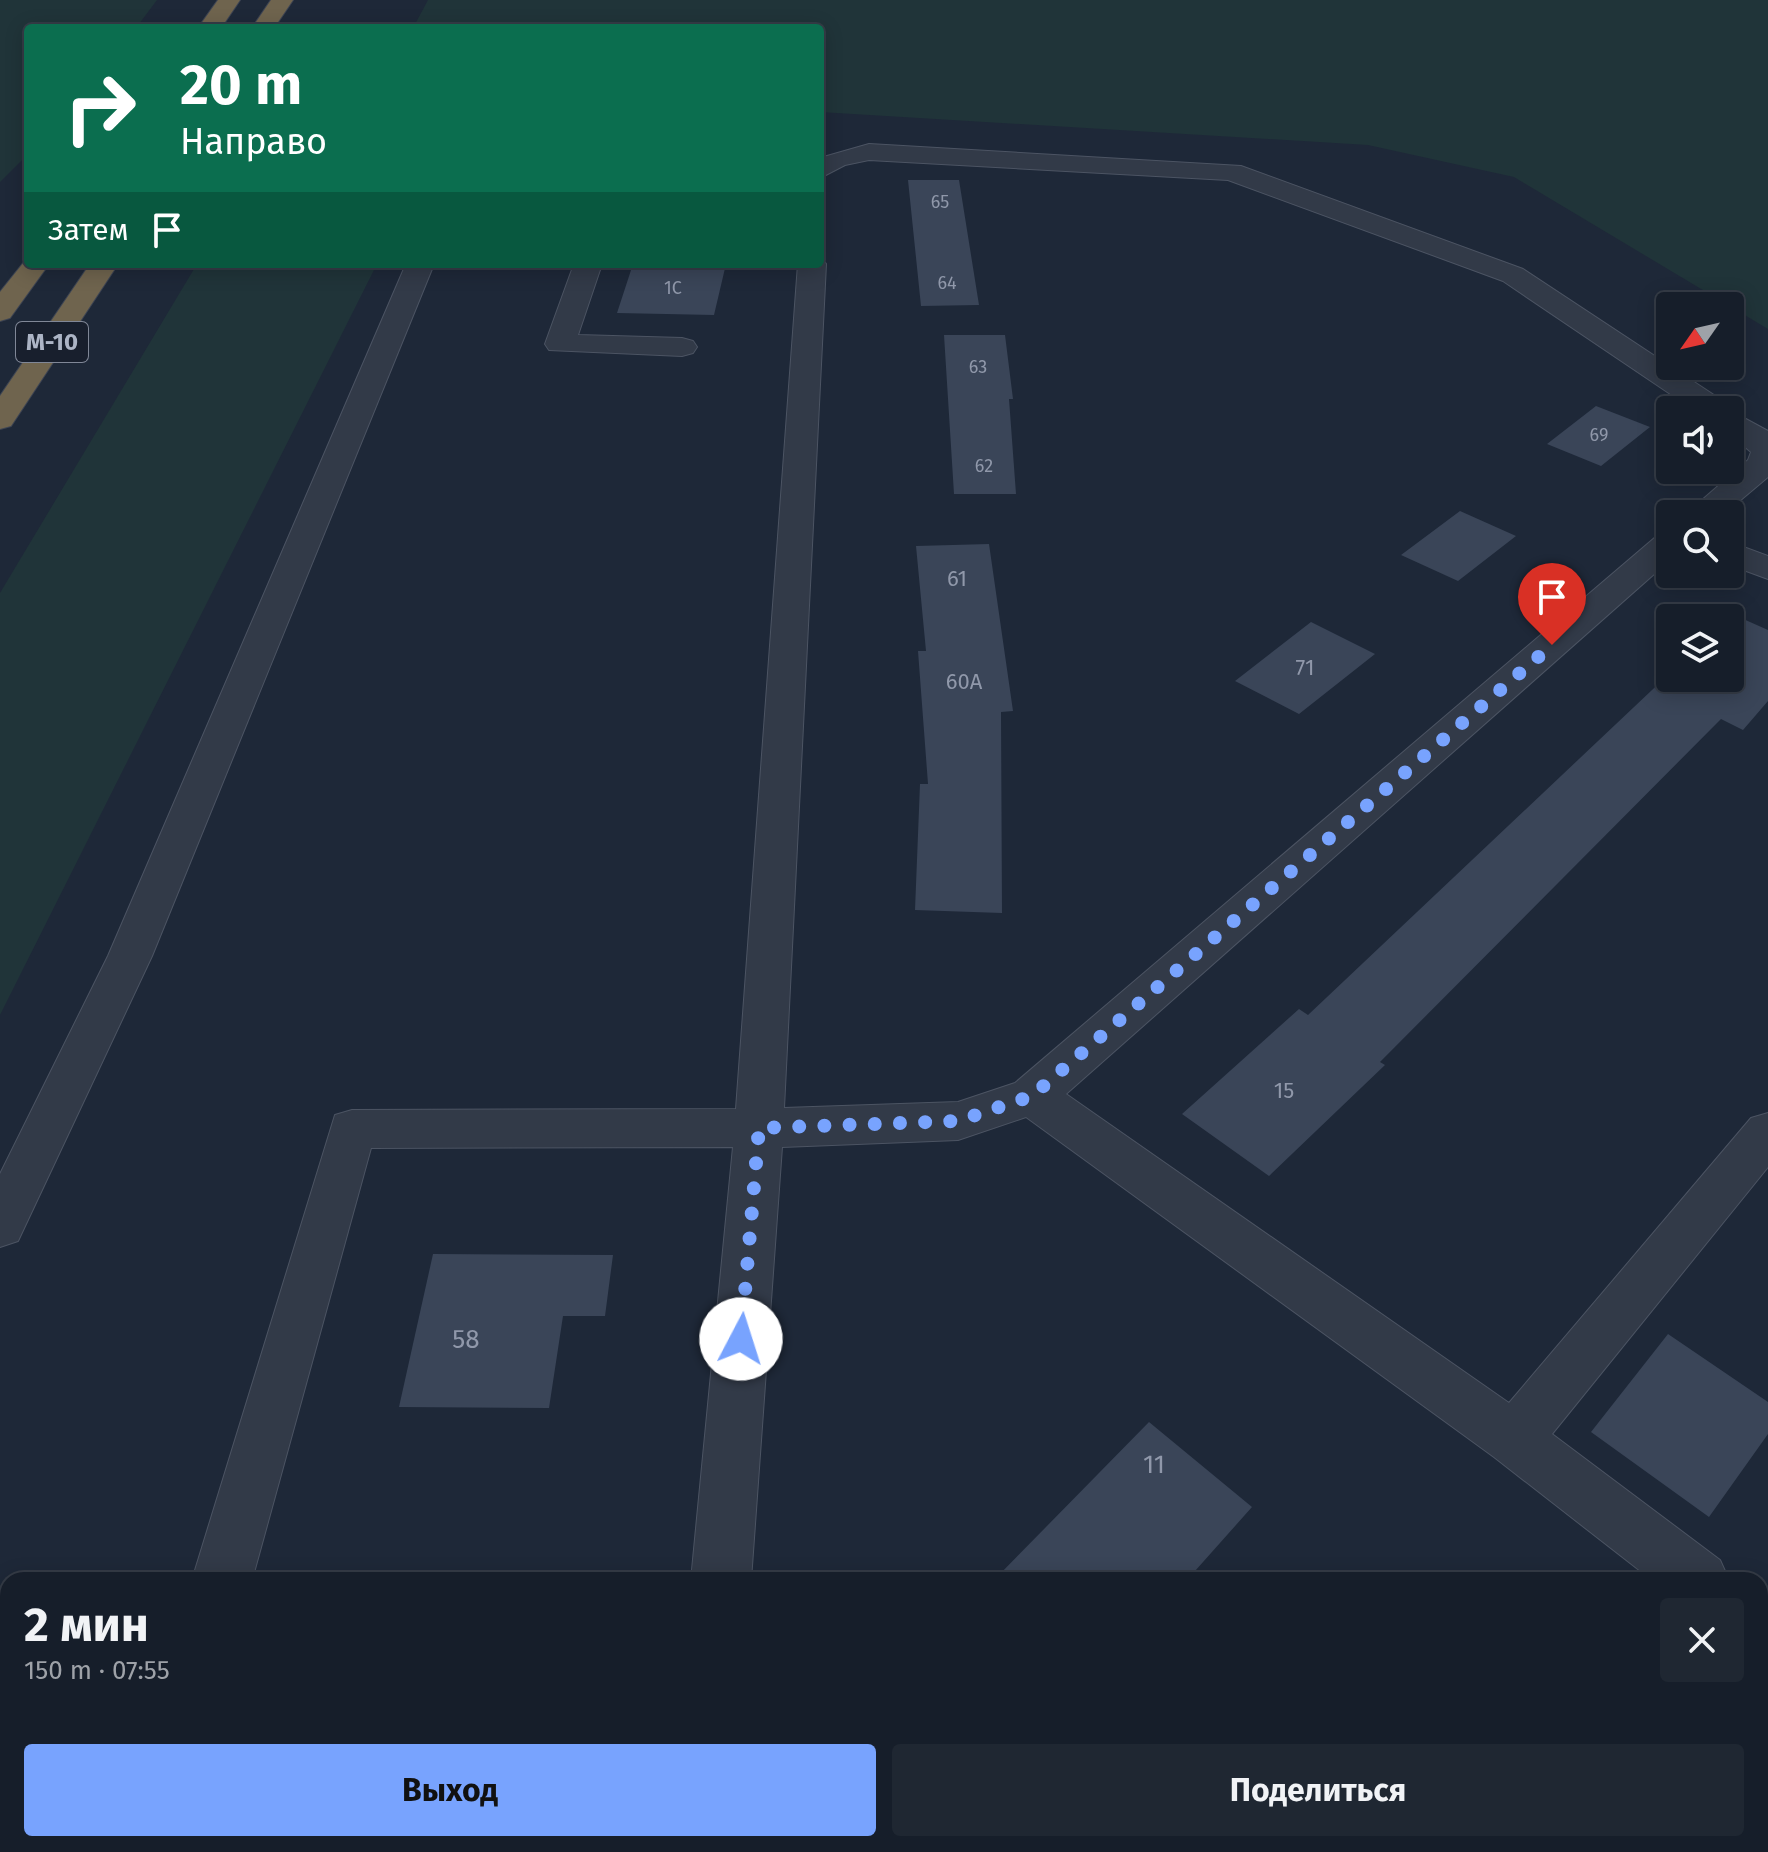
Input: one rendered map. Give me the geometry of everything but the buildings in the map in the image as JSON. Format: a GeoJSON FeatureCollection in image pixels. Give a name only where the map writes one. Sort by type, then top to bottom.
{"type":"FeatureCollection","features":[{"type":"Feature","properties":{"kind":"highway"},"geometry":{"type":"LineString","coordinates":[[212,24],[229,0]]}},
{"type":"Feature","properties":{"kind":"highway"},"geometry":{"type":"LineString","coordinates":[[266,24],[282,0]]}},
{"type":"Feature","properties":{"kind":"highway","name":"М-10"},"geometry":{"type":"LineString","coordinates":[[0,312],[32,268]]}},
{"type":"Feature","properties":{"kind":"highway","name":"М-10"},"geometry":{"type":"LineString","coordinates":[[0,419],[101,268]]}},
{"type":"Feature","properties":{"kind":"street"},"geometry":{"type":"LineString","coordinates":[[824,167],[836,159],[869,152],[1232,172],[1513,275],[1694,396]]}},
{"type":"Feature","properties":{"kind":"street"},"geometry":{"type":"LineString","coordinates":[[0,1226],[130,956],[418,268]]}},
{"type":"Feature","properties":{"kind":"street"},"geometry":{"type":"LineString","coordinates":[[587,268],[560,344],[682,347]]}},
{"type":"Feature","properties":{"kind":"street"},"geometry":{"type":"LineString","coordinates":[[722,1572],[759,1128],[812,268]]}},
{"type":"Feature","properties":{"kind":"street"},"geometry":{"type":"LineString","coordinates":[[1744,429],[1757,438],[1767,452],[1763,464],[1744,480]]}},
{"type":"Feature","properties":{"kind":"street"},"geometry":{"type":"LineString","coordinates":[[1720,500],[1739,484]]}},
{"type":"Feature","properties":{"kind":"street"},"geometry":{"type":"LineString","coordinates":[[224,1572],[352,1129],[759,1128],[958,1121],[1032,1096],[1656,554]]}},
{"type":"Feature","properties":{"kind":"street"},"geometry":{"type":"LineString","coordinates":[[1744,559],[1768,568]]}},
{"type":"Feature","properties":{"kind":"street"},"geometry":{"type":"LineString","coordinates":[[1032,1096],[1514,1439],[1689,1572]]}},
{"type":"Feature","properties":{"kind":"street"},"geometry":{"type":"LineString","coordinates":[[1514,1439],[1768,1132]]}},
{"type":"Feature","properties":{"kind":"green space"},"geometry":{"type":"Polygon","coordinates":[[[0,0],[157,0],[139,24],[24,24],[24,158],[0,182],[0,0]]]}},
{"type":"Feature","properties":{"kind":"green space"},"geometry":{"type":"Polygon","coordinates":[[[428,0],[1768,0],[1768,329],[1744,315],[1744,292],[1706,292],[1514,177],[1368,145],[824,112],[824,24],[415,24],[428,0]]]}},
{"type":"Feature","properties":{"kind":"green space"},"geometry":{"type":"Polygon","coordinates":[[[195,268],[375,268],[0,1015],[0,593],[195,268]]]}},
{"type":"Feature","properties":{"kind":"route"},"geometry":{"type":"LineString","coordinates":[[741,1339],[759,1128],[958,1121],[1032,1096],[1552,645]]}}]}
